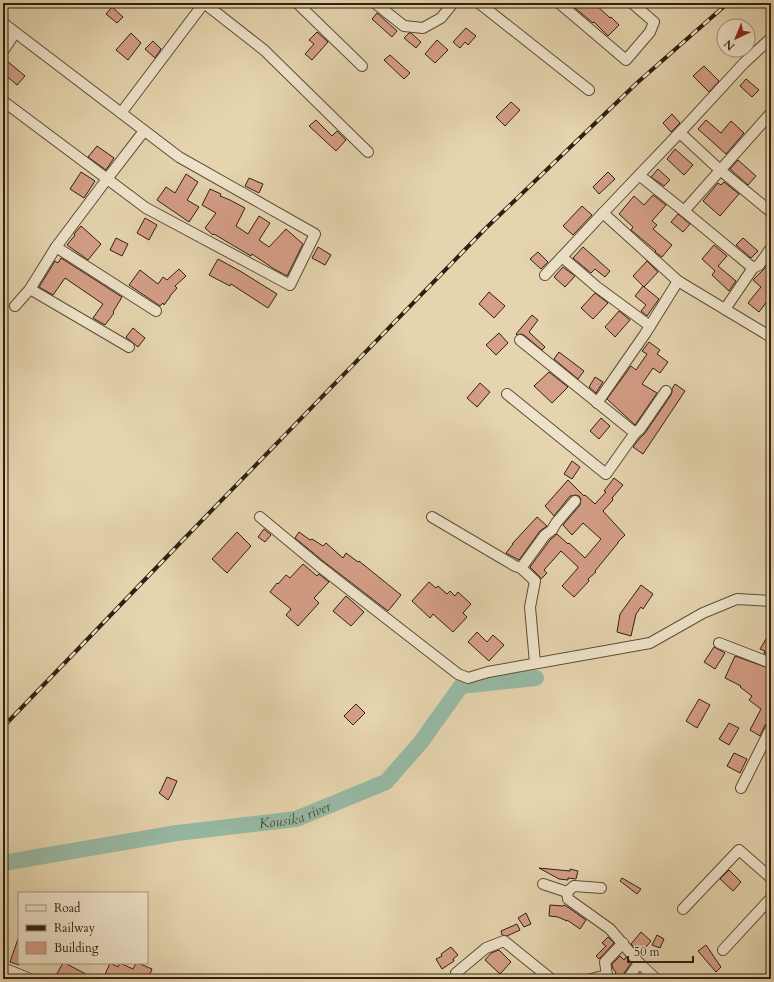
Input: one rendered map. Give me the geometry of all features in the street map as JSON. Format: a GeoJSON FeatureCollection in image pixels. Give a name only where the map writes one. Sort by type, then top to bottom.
{"type":"FeatureCollection","features":[{"type":"Feature","properties":{"kind":"street"},"geometry":{"type":"LineString","coordinates":[[121,113],[204,3],[264,50],[368,152]]}},
{"type":"Feature","properties":{"kind":"street"},"geometry":{"type":"LineString","coordinates":[[297,3],[362,66]]}},
{"type":"Feature","properties":{"kind":"street"},"geometry":{"type":"LineString","coordinates":[[375,3],[404,26],[423,28],[441,18],[454,3]]}},
{"type":"Feature","properties":{"kind":"street"},"geometry":{"type":"LineString","coordinates":[[479,3],[589,90]]}},
{"type":"Feature","properties":{"kind":"street"},"geometry":{"type":"LineString","coordinates":[[559,3],[626,60],[650,32],[654,22],[632,3]]}},
{"type":"Feature","properties":{"kind":"street"},"geometry":{"type":"LineString","coordinates":[[3,24],[179,157],[316,234],[290,285],[146,208],[3,101]]}},
{"type":"Feature","properties":{"kind":"street"},"geometry":{"type":"LineString","coordinates":[[3,51],[15,33]]}},
{"type":"Feature","properties":{"kind":"street"},"geometry":{"type":"LineString","coordinates":[[545,275],[680,133],[744,63],[771,38]]}},
{"type":"Feature","properties":{"kind":"street"},"geometry":{"type":"LineString","coordinates":[[684,211],[771,113]]}},
{"type":"Feature","properties":{"kind":"street"},"geometry":{"type":"LineString","coordinates":[[15,306],[30,289],[56,247],[144,130]]}},
{"type":"Feature","properties":{"kind":"street"},"geometry":{"type":"LineString","coordinates":[[680,133],[720,170],[771,212]]}},
{"type":"Feature","properties":{"kind":"street"},"geometry":{"type":"LineString","coordinates":[[639,175],[753,268]]}},
{"type":"Feature","properties":{"kind":"street"},"geometry":{"type":"LineString","coordinates":[[603,213],[678,281],[771,337]]}},
{"type":"Feature","properties":{"kind":"street"},"geometry":{"type":"LineString","coordinates":[[56,247],[156,312]]}},
{"type":"Feature","properties":{"kind":"street"},"geometry":{"type":"LineString","coordinates":[[725,309],[753,268],[758,265],[771,248]]}},
{"type":"Feature","properties":{"kind":"street"},"geometry":{"type":"LineString","coordinates":[[562,257],[597,287],[650,326]]}},
{"type":"Feature","properties":{"kind":"street"},"geometry":{"type":"LineString","coordinates":[[597,403],[650,326],[678,281]]}},
{"type":"Feature","properties":{"kind":"street"},"geometry":{"type":"LineString","coordinates":[[30,289],[129,347]]}},
{"type":"Feature","properties":{"kind":"street"},"geometry":{"type":"LineString","coordinates":[[520,340],[634,434]]}},
{"type":"Feature","properties":{"kind":"street"},"geometry":{"type":"LineString","coordinates":[[508,394],[606,474],[666,391]]}},
{"type":"Feature","properties":{"kind":"street"},"geometry":{"type":"LineString","coordinates":[[521,568],[545,535],[552,530],[556,523],[575,501]]}},
{"type":"Feature","properties":{"kind":"street"},"geometry":{"type":"LineString","coordinates":[[260,517],[319,566],[458,674],[468,678],[488,672],[650,643],[704,613],[737,599],[771,601]]}},
{"type":"Feature","properties":{"kind":"street"},"geometry":{"type":"LineString","coordinates":[[432,518],[521,568],[536,581],[530,607],[536,663]]}},
{"type":"Feature","properties":{"kind":"street"},"geometry":{"type":"LineString","coordinates":[[719,643],[771,663]]}},
{"type":"Feature","properties":{"kind":"street"},"geometry":{"type":"LineString","coordinates":[[741,788],[771,728]]}},
{"type":"Feature","properties":{"kind":"street"},"geometry":{"type":"LineString","coordinates":[[683,909],[739,850],[771,878]]}},
{"type":"Feature","properties":{"kind":"street"},"geometry":{"type":"LineString","coordinates":[[543,884],[567,892]]}},
{"type":"Feature","properties":{"kind":"street"},"geometry":{"type":"LineString","coordinates":[[567,892],[574,886],[601,888]]}},
{"type":"Feature","properties":{"kind":"street"},"geometry":{"type":"LineString","coordinates":[[567,892],[568,899],[610,929],[656,979]]}},
{"type":"Feature","properties":{"kind":"street"},"geometry":{"type":"LineString","coordinates":[[723,950],[771,898]]}},
{"type":"Feature","properties":{"kind":"street"},"geometry":{"type":"LineString","coordinates":[[458,979],[456,973],[486,948],[504,941],[548,978]]}},
{"type":"Feature","properties":{"kind":"street"},"geometry":{"type":"LineString","coordinates":[[591,979],[607,975],[605,962],[623,943]]}},
{"type":"Feature","properties":{"kind":"street"},"geometry":{"type":"LineString","coordinates":[[628,979],[640,963]]}},
{"type":"Feature","properties":{"kind":"street"},"geometry":{"type":"LineString","coordinates":[[3,968],[30,979]]}},
{"type":"Feature","properties":{"kind":"building"},"geometry":{"type":"Polygon","coordinates":[[[569,3],[594,3],[619,25],[608,36],[594,22],[593,23],[569,3]]]}},
{"type":"Feature","properties":{"kind":"building"},"geometry":{"type":"Polygon","coordinates":[[[112,7],[123,17],[117,23],[106,14],[112,7]]]}},
{"type":"Feature","properties":{"kind":"building"},"geometry":{"type":"Polygon","coordinates":[[[377,13],[397,31],[392,37],[372,19],[377,13]]]}},
{"type":"Feature","properties":{"kind":"building"},"geometry":{"type":"Polygon","coordinates":[[[466,28],[476,36],[468,45],[465,42],[460,48],[453,42],[466,28]]]}},
{"type":"Feature","properties":{"kind":"building"},"geometry":{"type":"Polygon","coordinates":[[[317,32],[328,42],[312,60],[305,54],[314,44],[309,40],[317,32]]]}},
{"type":"Feature","properties":{"kind":"building"},"geometry":{"type":"Polygon","coordinates":[[[131,33],[141,43],[128,60],[116,50],[131,33]]]}},
{"type":"Feature","properties":{"kind":"building"},"geometry":{"type":"Polygon","coordinates":[[[409,33],[421,42],[416,48],[404,38],[409,33]]]}},
{"type":"Feature","properties":{"kind":"building"},"geometry":{"type":"Polygon","coordinates":[[[437,40],[448,50],[435,63],[425,54],[437,40]]]}},
{"type":"Feature","properties":{"kind":"building"},"geometry":{"type":"Polygon","coordinates":[[[153,41],[161,49],[155,58],[145,49],[153,41]]]}},
{"type":"Feature","properties":{"kind":"building"},"geometry":{"type":"Polygon","coordinates":[[[390,55],[410,73],[404,79],[384,60],[390,55]]]}},
{"type":"Feature","properties":{"kind":"building"},"geometry":{"type":"Polygon","coordinates":[[[7,61],[25,76],[17,85],[3,73],[3,65],[7,61]]]}},
{"type":"Feature","properties":{"kind":"building"},"geometry":{"type":"Polygon","coordinates":[[[704,66],[719,81],[709,92],[693,76],[704,66]]]}},
{"type":"Feature","properties":{"kind":"building"},"geometry":{"type":"Polygon","coordinates":[[[746,79],[759,90],[752,97],[740,86],[746,79]]]}},
{"type":"Feature","properties":{"kind":"building"},"geometry":{"type":"Polygon","coordinates":[[[511,102],[520,110],[505,126],[496,117],[511,102]]]}},
{"type":"Feature","properties":{"kind":"building"},"geometry":{"type":"Polygon","coordinates":[[[672,114],[680,123],[671,132],[663,123],[672,114]]]}},
{"type":"Feature","properties":{"kind":"building"},"geometry":{"type":"Polygon","coordinates":[[[316,120],[332,136],[337,131],[346,140],[336,151],[309,126],[316,120]]]}},
{"type":"Feature","properties":{"kind":"building"},"geometry":{"type":"Polygon","coordinates":[[[706,120],[721,133],[731,121],[744,133],[726,154],[698,129],[706,120]]]}},
{"type":"Feature","properties":{"kind":"building"},"geometry":{"type":"Polygon","coordinates":[[[97,146],[114,158],[106,170],[88,157],[97,146]]]}},
{"type":"Feature","properties":{"kind":"building"},"geometry":{"type":"Polygon","coordinates":[[[675,149],[693,165],[684,175],[667,159],[675,149]]]}},
{"type":"Feature","properties":{"kind":"building"},"geometry":{"type":"Polygon","coordinates":[[[738,160],[756,176],[748,185],[730,169],[738,160]]]}},
{"type":"Feature","properties":{"kind":"building"},"geometry":{"type":"Polygon","coordinates":[[[658,169],[670,180],[664,186],[651,177],[658,169]]]}},
{"type":"Feature","properties":{"kind":"building"},"geometry":{"type":"Polygon","coordinates":[[[81,172],[95,181],[84,198],[70,189],[81,172]]]}},
{"type":"Feature","properties":{"kind":"building"},"geometry":{"type":"Polygon","coordinates":[[[608,172],[615,179],[599,194],[593,187],[608,172]]]}},
{"type":"Feature","properties":{"kind":"building"},"geometry":{"type":"Polygon","coordinates":[[[186,174],[198,182],[187,200],[199,207],[189,222],[157,200],[166,187],[175,193],[186,174]]]}},
{"type":"Feature","properties":{"kind":"building"},"geometry":{"type":"Polygon","coordinates":[[[249,178],[263,184],[259,193],[245,186],[249,178]]]}},
{"type":"Feature","properties":{"kind":"building"},"geometry":{"type":"Polygon","coordinates":[[[724,182],[739,194],[720,216],[703,201],[718,183],[721,185],[724,182]]]}},
{"type":"Feature","properties":{"kind":"building"},"geometry":{"type":"Polygon","coordinates":[[[210,189],[221,194],[220,196],[245,208],[236,226],[248,234],[259,216],[270,223],[259,240],[269,247],[286,229],[303,244],[287,276],[252,254],[251,256],[214,234],[213,235],[205,228],[216,213],[202,205],[210,189]]]}},
{"type":"Feature","properties":{"kind":"building"},"geometry":{"type":"Polygon","coordinates":[[[653,195],[666,205],[652,221],[657,225],[653,229],[672,245],[662,257],[631,230],[633,227],[619,214],[634,196],[644,205],[653,195]]]}},
{"type":"Feature","properties":{"kind":"building"},"geometry":{"type":"Polygon","coordinates":[[[582,206],[592,215],[573,235],[563,226],[582,206]]]}},
{"type":"Feature","properties":{"kind":"building"},"geometry":{"type":"Polygon","coordinates":[[[678,214],[690,224],[683,232],[671,222],[678,214]]]}},
{"type":"Feature","properties":{"kind":"building"},"geometry":{"type":"Polygon","coordinates":[[[145,218],[157,225],[149,240],[137,233],[145,218]]]}},
{"type":"Feature","properties":{"kind":"building"},"geometry":{"type":"Polygon","coordinates":[[[81,226],[101,244],[88,260],[67,245],[81,226]]]}},
{"type":"Feature","properties":{"kind":"building"},"geometry":{"type":"Polygon","coordinates":[[[116,238],[128,244],[122,256],[110,250],[116,238]]]}},
{"type":"Feature","properties":{"kind":"building"},"geometry":{"type":"Polygon","coordinates":[[[743,238],[758,251],[751,258],[736,245],[743,238]]]}},
{"type":"Feature","properties":{"kind":"building"},"geometry":{"type":"Polygon","coordinates":[[[714,245],[727,256],[718,266],[736,281],[729,291],[712,275],[715,271],[702,259],[714,245]]]}},
{"type":"Feature","properties":{"kind":"building"},"geometry":{"type":"Polygon","coordinates":[[[318,247],[331,255],[325,265],[312,258],[318,247]]]}},
{"type":"Feature","properties":{"kind":"building"},"geometry":{"type":"Polygon","coordinates":[[[583,247],[610,271],[605,277],[595,269],[591,273],[573,258],[583,247]]]}},
{"type":"Feature","properties":{"kind":"building"},"geometry":{"type":"Polygon","coordinates":[[[538,252],[548,262],[541,269],[530,259],[538,252]]]}},
{"type":"Feature","properties":{"kind":"building"},"geometry":{"type":"Polygon","coordinates":[[[61,258],[122,297],[113,312],[114,313],[105,325],[93,318],[103,304],[65,278],[53,295],[39,287],[55,261],[58,263],[61,258]]]}},
{"type":"Feature","properties":{"kind":"building"},"geometry":{"type":"Polygon","coordinates":[[[218,259],[277,294],[268,308],[231,284],[230,286],[209,275],[218,259]]]}},
{"type":"Feature","properties":{"kind":"building"},"geometry":{"type":"Polygon","coordinates":[[[771,259],[771,296],[759,312],[748,303],[761,287],[753,280],[771,259]]]}},
{"type":"Feature","properties":{"kind":"building"},"geometry":{"type":"Polygon","coordinates":[[[647,261],[658,272],[644,287],[633,276],[647,261]]]}},
{"type":"Feature","properties":{"kind":"building"},"geometry":{"type":"Polygon","coordinates":[[[563,267],[575,276],[565,287],[554,277],[563,267]]]}},
{"type":"Feature","properties":{"kind":"building"},"geometry":{"type":"Polygon","coordinates":[[[179,269],[186,276],[175,286],[177,288],[164,305],[163,303],[160,306],[129,285],[140,270],[158,284],[163,277],[167,280],[179,269]]]}},
{"type":"Feature","properties":{"kind":"building"},"geometry":{"type":"Polygon","coordinates":[[[643,286],[659,299],[647,316],[641,311],[646,305],[635,296],[643,286]]]}},
{"type":"Feature","properties":{"kind":"building"},"geometry":{"type":"Polygon","coordinates":[[[489,292],[505,306],[494,318],[479,304],[489,292]]]}},
{"type":"Feature","properties":{"kind":"building"},"geometry":{"type":"Polygon","coordinates":[[[595,293],[608,303],[593,319],[581,308],[595,293]]]}},
{"type":"Feature","properties":{"kind":"building"},"geometry":{"type":"Polygon","coordinates":[[[619,311],[630,320],[615,337],[605,327],[619,311]]]}},
{"type":"Feature","properties":{"kind":"building"},"geometry":{"type":"Polygon","coordinates":[[[532,315],[538,320],[529,332],[545,347],[542,350],[524,335],[516,334],[532,315]]]}},
{"type":"Feature","properties":{"kind":"building"},"geometry":{"type":"Polygon","coordinates":[[[133,328],[145,338],[138,347],[126,337],[133,328]]]}},
{"type":"Feature","properties":{"kind":"building"},"geometry":{"type":"Polygon","coordinates":[[[499,333],[508,343],[496,355],[486,345],[499,333]]]}},
{"type":"Feature","properties":{"kind":"building"},"geometry":{"type":"Polygon","coordinates":[[[649,342],[660,350],[657,354],[668,362],[660,373],[653,368],[642,384],[657,393],[635,425],[607,399],[631,366],[636,370],[647,354],[642,351],[649,342]]]}},
{"type":"Feature","properties":{"kind":"building"},"geometry":{"type":"Polygon","coordinates":[[[559,352],[584,371],[578,379],[554,359],[559,352]]]}},
{"type":"Feature","properties":{"kind":"building"},"geometry":{"type":"Polygon","coordinates":[[[549,372],[568,387],[552,403],[534,386],[549,372]]]}},
{"type":"Feature","properties":{"kind":"building"},"geometry":{"type":"Polygon","coordinates":[[[595,377],[603,382],[596,393],[589,387],[595,377]]]}},
{"type":"Feature","properties":{"kind":"building"},"geometry":{"type":"Polygon","coordinates":[[[480,383],[490,392],[477,407],[467,398],[480,383]]]}},
{"type":"Feature","properties":{"kind":"building"},"geometry":{"type":"Polygon","coordinates":[[[675,384],[685,391],[643,454],[633,447],[645,433],[671,395],[675,384]]]}},
{"type":"Feature","properties":{"kind":"building"},"geometry":{"type":"Polygon","coordinates":[[[601,418],[610,426],[599,439],[590,431],[601,418]]]}},
{"type":"Feature","properties":{"kind":"building"},"geometry":{"type":"Polygon","coordinates":[[[572,461],[580,467],[572,479],[564,474],[572,461]]]}},
{"type":"Feature","properties":{"kind":"building"},"geometry":{"type":"Polygon","coordinates":[[[614,478],[623,485],[612,498],[613,500],[603,511],[625,535],[595,571],[596,572],[588,579],[589,581],[574,597],[562,586],[578,567],[561,551],[544,570],[547,573],[541,579],[530,567],[550,540],[557,534],[585,558],[601,539],[583,523],[572,535],[563,525],[580,505],[581,499],[579,496],[570,496],[554,516],[545,506],[568,480],[584,496],[585,495],[595,504],[606,492],[604,491],[614,478]]]}},
{"type":"Feature","properties":{"kind":"building"},"geometry":{"type":"Polygon","coordinates":[[[537,517],[547,526],[540,531],[519,560],[506,553],[512,544],[537,517]]]}},
{"type":"Feature","properties":{"kind":"building"},"geometry":{"type":"Polygon","coordinates":[[[264,529],[271,535],[265,542],[258,537],[264,529]]]}},
{"type":"Feature","properties":{"kind":"building"},"geometry":{"type":"Polygon","coordinates":[[[237,532],[251,546],[227,573],[212,559],[237,532]]]}},
{"type":"Feature","properties":{"kind":"building"},"geometry":{"type":"Polygon","coordinates":[[[299,532],[310,540],[312,539],[323,546],[326,543],[343,558],[346,553],[358,562],[359,561],[401,595],[388,611],[295,538],[299,532]]]}},
{"type":"Feature","properties":{"kind":"building"},"geometry":{"type":"Polygon","coordinates":[[[303,564],[317,576],[319,574],[329,582],[314,598],[319,603],[298,626],[286,615],[291,609],[270,592],[286,575],[290,578],[303,564]]]}},
{"type":"Feature","properties":{"kind":"building"},"geometry":{"type":"Polygon","coordinates":[[[429,582],[436,588],[438,586],[447,594],[450,591],[455,596],[458,592],[471,604],[463,613],[467,617],[453,632],[433,614],[430,618],[412,601],[429,582]]]}},
{"type":"Feature","properties":{"kind":"building"},"geometry":{"type":"Polygon","coordinates":[[[641,585],[653,594],[643,609],[641,607],[636,614],[631,636],[617,632],[620,614],[641,585]]]}},
{"type":"Feature","properties":{"kind":"building"},"geometry":{"type":"Polygon","coordinates":[[[346,596],[364,612],[351,626],[333,611],[346,596]]]}},
{"type":"Feature","properties":{"kind":"building"},"geometry":{"type":"Polygon","coordinates":[[[477,632],[487,642],[493,635],[504,645],[489,661],[468,642],[477,632]]]}},
{"type":"Feature","properties":{"kind":"building"},"geometry":{"type":"Polygon","coordinates":[[[766,639],[771,640],[771,656],[764,653],[765,651],[760,649],[766,639]]]}},
{"type":"Feature","properties":{"kind":"building"},"geometry":{"type":"Polygon","coordinates":[[[714,647],[725,653],[715,669],[704,662],[714,647]]]}},
{"type":"Feature","properties":{"kind":"building"},"geometry":{"type":"Polygon","coordinates":[[[735,656],[771,669],[771,720],[765,725],[760,736],[750,730],[761,709],[749,700],[752,696],[740,687],[741,686],[725,678],[735,656]]]}},
{"type":"Feature","properties":{"kind":"building"},"geometry":{"type":"Polygon","coordinates":[[[699,699],[710,705],[697,728],[686,721],[699,699]]]}},
{"type":"Feature","properties":{"kind":"building"},"geometry":{"type":"Polygon","coordinates":[[[356,704],[365,713],[353,725],[344,716],[356,704]]]}},
{"type":"Feature","properties":{"kind":"building"},"geometry":{"type":"Polygon","coordinates":[[[729,723],[739,728],[729,745],[719,739],[729,723]]]}},
{"type":"Feature","properties":{"kind":"building"},"geometry":{"type":"Polygon","coordinates":[[[734,753],[747,759],[740,773],[727,766],[734,753]]]}},
{"type":"Feature","properties":{"kind":"building"},"geometry":{"type":"Polygon","coordinates":[[[167,777],[177,781],[168,800],[159,793],[167,777]]]}},
{"type":"Feature","properties":{"kind":"building"},"geometry":{"type":"Polygon","coordinates":[[[539,868],[570,871],[570,869],[578,871],[576,879],[568,878],[568,880],[559,879],[539,868]]]}},
{"type":"Feature","properties":{"kind":"building"},"geometry":{"type":"Polygon","coordinates":[[[729,870],[741,882],[733,891],[720,879],[729,870]]]}},
{"type":"Feature","properties":{"kind":"building"},"geometry":{"type":"Polygon","coordinates":[[[622,878],[641,889],[637,894],[620,881],[622,878]]]}},
{"type":"Feature","properties":{"kind":"building"},"geometry":{"type":"Polygon","coordinates":[[[550,905],[564,905],[586,920],[580,929],[567,920],[549,916],[550,905]]]}},
{"type":"Feature","properties":{"kind":"building"},"geometry":{"type":"Polygon","coordinates":[[[526,913],[531,924],[524,927],[518,918],[526,913]]]}},
{"type":"Feature","properties":{"kind":"building"},"geometry":{"type":"Polygon","coordinates":[[[517,924],[520,930],[507,936],[502,935],[501,931],[517,924]]]}},
{"type":"Feature","properties":{"kind":"building"},"geometry":{"type":"Polygon","coordinates":[[[641,932],[651,941],[640,954],[631,944],[641,932]]]}},
{"type":"Feature","properties":{"kind":"building"},"geometry":{"type":"Polygon","coordinates":[[[657,935],[664,939],[660,948],[652,945],[657,935]]]}},
{"type":"Feature","properties":{"kind":"building"},"geometry":{"type":"Polygon","coordinates":[[[608,937],[614,943],[599,959],[596,956],[606,946],[602,943],[608,937]]]}},
{"type":"Feature","properties":{"kind":"building"},"geometry":{"type":"Polygon","coordinates":[[[18,939],[19,965],[10,962],[18,939]]]}},
{"type":"Feature","properties":{"kind":"building"},"geometry":{"type":"Polygon","coordinates":[[[706,945],[721,967],[716,972],[698,951],[706,945]]]}},
{"type":"Feature","properties":{"kind":"building"},"geometry":{"type":"Polygon","coordinates":[[[451,947],[458,955],[453,959],[454,961],[442,969],[436,959],[442,956],[441,954],[451,947]]]}},
{"type":"Feature","properties":{"kind":"building"},"geometry":{"type":"Polygon","coordinates":[[[499,950],[511,962],[500,974],[485,960],[491,953],[499,950]]]}},
{"type":"Feature","properties":{"kind":"building"},"geometry":{"type":"Polygon","coordinates":[[[620,956],[624,960],[626,957],[631,963],[622,979],[614,979],[617,976],[615,975],[616,972],[613,969],[612,964],[620,956]]]}},
{"type":"Feature","properties":{"kind":"building"},"geometry":{"type":"Polygon","coordinates":[[[62,964],[67,964],[95,979],[54,979],[62,964]]]}},
{"type":"Feature","properties":{"kind":"building"},"geometry":{"type":"Polygon","coordinates":[[[110,964],[118,967],[120,964],[122,964],[133,969],[136,964],[140,964],[152,969],[148,979],[109,979],[104,977],[110,964]]]}},
{"type":"Feature","properties":{"kind":"waterway","name":"Kousika river"},"geometry":{"type":"LineString","coordinates":[[3,863],[177,833],[296,819],[386,782],[421,742],[461,686],[536,678]]}},
{"type":"Feature","properties":{"kind":"railway"},"geometry":{"type":"LineString","coordinates":[[3,727],[485,229],[638,82],[728,3]]}}]}
